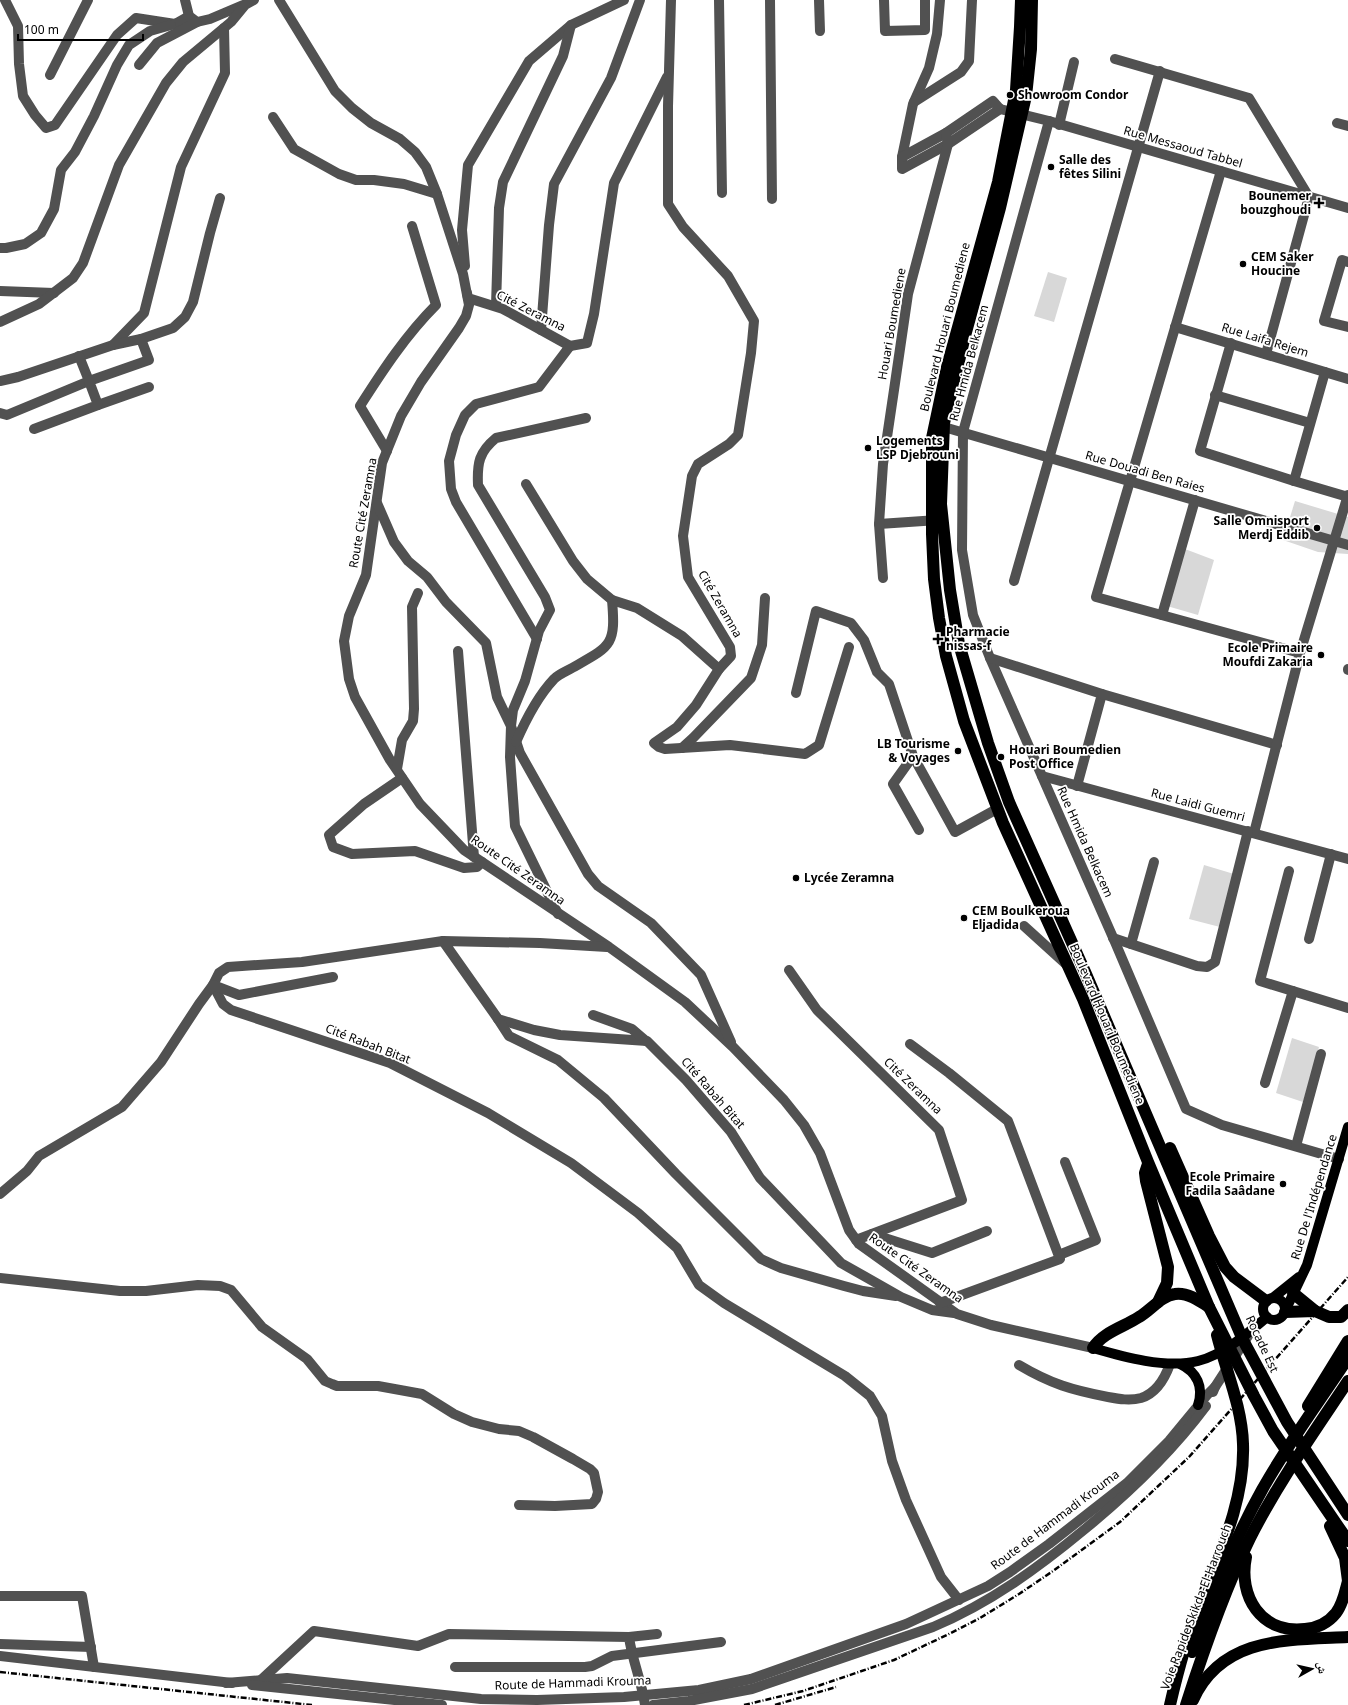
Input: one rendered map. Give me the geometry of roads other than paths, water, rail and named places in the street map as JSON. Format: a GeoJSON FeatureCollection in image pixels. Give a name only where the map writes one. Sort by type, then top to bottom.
{"type":"FeatureCollection","features":[{"type":"Feature","properties":{"kind":"highway","name":"Boulevard Houari Boumediene"},"geometry":{"type":"LineString","coordinates":[[1020,0],[1016,90],[998,182],[947,368],[939,425],[932,438],[937,520],[934,579],[939,618],[946,656],[964,722],[997,809],[1069,967],[1148,1162],[1211,1311]]}},
{"type":"Feature","properties":{"kind":"highway","name":"Boulevard Houari Boumediene"},"geometry":{"type":"LineString","coordinates":[[1011,111],[1026,96],[1031,49],[1032,0]]}},
{"type":"Feature","properties":{"kind":"highway","name":"Boulevard Houari Boumediene"},"geometry":{"type":"LineString","coordinates":[[937,520],[959,644],[988,743],[1009,802],[1086,974],[1172,1173]]}},
{"type":"Feature","properties":{"kind":"highway"},"geometry":{"type":"LineString","coordinates":[[1086,974],[1097,982],[1209,1236],[1225,1266],[1234,1277],[1270,1299]]}},
{"type":"Feature","properties":{"kind":"highway"},"geometry":{"type":"LineString","coordinates":[[1148,1162],[1145,1173],[1146,1181],[1168,1266],[1167,1284],[1158,1302]]}},
{"type":"Feature","properties":{"kind":"highway","name":"Rocade Est"},"geometry":{"type":"LineString","coordinates":[[1172,1173],[1249,1352],[1286,1422],[1348,1515]]}},
{"type":"Feature","properties":{"kind":"highway"},"geometry":{"type":"LineString","coordinates":[[1293,1293],[1315,1311],[1329,1317],[1341,1316],[1348,1310]]}},
{"type":"Feature","properties":{"kind":"highway"},"geometry":{"type":"LineString","coordinates":[[1093,1348],[1102,1338],[1138,1318],[1158,1302],[1176,1294],[1190,1296],[1211,1311],[1273,1431],[1348,1541]]}},
{"type":"Feature","properties":{"kind":"highway"},"geometry":{"type":"LineString","coordinates":[[1285,1310],[1315,1311]]}},
{"type":"Feature","properties":{"kind":"highway"},"geometry":{"type":"LineString","coordinates":[[1170,1705],[1175,1681],[1191,1629],[1233,1518],[1240,1488],[1243,1462],[1243,1442],[1240,1418],[1211,1311]]}},
{"type":"Feature","properties":{"kind":"highway"},"geometry":{"type":"LineString","coordinates":[[1277,1463],[1317,1390],[1348,1341]]}},
{"type":"Feature","properties":{"kind":"highway","name":"Voie Rapide Skikda-El-Harrouch"},"geometry":{"type":"LineString","coordinates":[[1173,1705],[1227,1562],[1246,1520],[1277,1463],[1348,1358]]}},
{"type":"Feature","properties":{"kind":"highway","name":"Voie Rapide Skikda-El-Harrouch"},"geometry":{"type":"LineString","coordinates":[[1186,1705],[1222,1603],[1250,1538],[1286,1475],[1348,1381]]}},
{"type":"Feature","properties":{"kind":"highway"},"geometry":{"type":"LineString","coordinates":[[1325,1416],[1348,1391]]}},
{"type":"Feature","properties":{"kind":"highway"},"geometry":{"type":"LineString","coordinates":[[1250,1538],[1244,1566],[1244,1580],[1247,1594],[1255,1608],[1267,1621],[1284,1628],[1298,1630],[1313,1628],[1327,1622],[1337,1612],[1343,1599],[1348,1581],[1345,1558],[1308,1484]]}},
{"type":"Feature","properties":{"kind":"highway"},"geometry":{"type":"LineString","coordinates":[[1190,1705],[1203,1683],[1217,1666],[1237,1652],[1262,1644],[1348,1637]]}},
{"type":"Feature","properties":{"kind":"main road","name":"Rue De l'Indépendance"},"geometry":{"type":"LineString","coordinates":[[1285,1310],[1308,1265],[1348,1127]]}},
{"type":"Feature","properties":{"kind":"main road"},"geometry":{"type":"LineString","coordinates":[[1270,1299],[1281,1299],[1285,1310],[1277,1320],[1266,1317],[1263,1308],[1270,1299],[1304,1273]]}},
{"type":"Feature","properties":{"kind":"main road","name":"Route Cité Zeramna"},"geometry":{"type":"LineString","coordinates":[[1093,1348],[1132,1358],[1175,1364],[1198,1361],[1213,1355],[1252,1329],[1266,1317]]}},
{"type":"Feature","properties":{"kind":"main road"},"geometry":{"type":"LineString","coordinates":[[1175,1364],[1192,1372],[1200,1384],[1201,1391],[1198,1405]]}},
{"type":"Feature","properties":{"kind":"street"},"geometry":{"type":"LineString","coordinates":[[5,0],[18,26],[19,64],[23,96],[35,115],[46,128],[55,125],[117,35],[136,18],[175,24]]}},
{"type":"Feature","properties":{"kind":"street"},"geometry":{"type":"LineString","coordinates":[[50,75],[88,0]]}},
{"type":"Feature","properties":{"kind":"street"},"geometry":{"type":"LineString","coordinates":[[185,0],[193,19]]}},
{"type":"Feature","properties":{"kind":"street","name":"Route Cité Zeramna"},"geometry":{"type":"LineString","coordinates":[[279,0],[335,91],[352,108],[371,123],[400,139],[415,152],[426,167],[438,194],[463,274],[469,305],[466,316],[421,382],[401,416],[382,463],[366,575],[349,616],[344,641],[349,679],[355,697],[367,721],[420,804],[464,850],[609,947],[685,1002],[784,1100],[804,1125],[820,1154],[849,1230],[858,1244],[957,1314],[991,1325],[1093,1348]]}},
{"type":"Feature","properties":{"kind":"street"},"geometry":{"type":"LineString","coordinates":[[468,298],[462,230],[468,165],[529,61],[570,25],[624,0]]}},
{"type":"Feature","properties":{"kind":"street"},"geometry":{"type":"LineString","coordinates":[[541,330],[549,225],[554,184],[611,78],[640,0]]}},
{"type":"Feature","properties":{"kind":"street","name":"Cité Zeramna"},"geometry":{"type":"LineString","coordinates":[[671,0],[667,154],[668,204],[683,227],[728,276],[754,321],[751,353],[738,435],[729,444],[698,464],[692,476],[685,518],[684,550],[688,577],[730,647],[731,656],[718,669],[696,704],[677,727],[654,743],[665,749],[730,745],[805,754],[819,745],[849,647]]}},
{"type":"Feature","properties":{"kind":"street"},"geometry":{"type":"LineString","coordinates":[[719,0],[722,193]]}},
{"type":"Feature","properties":{"kind":"street"},"geometry":{"type":"LineString","coordinates":[[770,0],[772,199]]}},
{"type":"Feature","properties":{"kind":"street"},"geometry":{"type":"LineString","coordinates":[[819,0],[820,31]]}},
{"type":"Feature","properties":{"kind":"street"},"geometry":{"type":"LineString","coordinates":[[884,0],[885,31],[925,30],[925,0]]}},
{"type":"Feature","properties":{"kind":"street"},"geometry":{"type":"LineString","coordinates":[[940,0],[937,34],[929,68],[914,102],[902,158],[902,169],[1011,111]]}},
{"type":"Feature","properties":{"kind":"street"},"geometry":{"type":"LineString","coordinates":[[914,102],[961,72],[970,61],[972,0]]}},
{"type":"Feature","properties":{"kind":"street"},"geometry":{"type":"LineString","coordinates":[[0,248],[25,244],[41,233],[54,209],[61,170],[75,152],[94,116],[117,65],[129,45],[150,30],[193,19],[210,19],[250,2]]}},
{"type":"Feature","properties":{"kind":"street"},"geometry":{"type":"LineString","coordinates":[[0,322],[39,304],[73,278],[83,263],[118,165],[166,83],[183,62],[224,28],[250,2]]}},
{"type":"Feature","properties":{"kind":"street"},"geometry":{"type":"LineString","coordinates":[[140,65],[157,43],[193,19]]}},
{"type":"Feature","properties":{"kind":"street"},"geometry":{"type":"LineString","coordinates":[[496,306],[499,208],[504,182],[563,56],[570,25]]}},
{"type":"Feature","properties":{"kind":"street"},"geometry":{"type":"LineString","coordinates":[[113,345],[144,313],[181,167],[225,73],[224,28]]}},
{"type":"Feature","properties":{"kind":"street"},"geometry":{"type":"LineString","coordinates":[[1115,59],[1249,98],[1309,197],[1266,354]]}},
{"type":"Feature","properties":{"kind":"street"},"geometry":{"type":"LineString","coordinates":[[1059,125],[1074,62]]}},
{"type":"Feature","properties":{"kind":"street"},"geometry":{"type":"LineString","coordinates":[[570,346],[587,343],[594,314],[614,183],[669,72]]}},
{"type":"Feature","properties":{"kind":"street"},"geometry":{"type":"LineString","coordinates":[[1014,581],[1160,72]]}},
{"type":"Feature","properties":{"kind":"street","name":"Rue Messaoud Tabbel"},"geometry":{"type":"LineString","coordinates":[[946,133],[993,101],[1011,111],[1348,208]]}},
{"type":"Feature","properties":{"kind":"street"},"geometry":{"type":"LineString","coordinates":[[273,117],[294,149],[339,174],[356,180],[374,180],[404,184],[438,194]]}},
{"type":"Feature","properties":{"kind":"street","name":"Rue Hmida Belkacem"},"geometry":{"type":"LineString","coordinates":[[1049,121],[963,432],[962,550],[973,615],[990,658],[1113,938],[1186,1109],[1222,1125],[1339,1159]]}},
{"type":"Feature","properties":{"kind":"street"},"geometry":{"type":"LineString","coordinates":[[1337,123],[1348,126]]}},
{"type":"Feature","properties":{"kind":"street"},"geometry":{"type":"LineString","coordinates":[[902,158],[946,133]]}},
{"type":"Feature","properties":{"kind":"street","name":"Houari Boumediene"},"geometry":{"type":"LineString","coordinates":[[883,578],[879,524],[883,464],[908,294],[948,144],[946,133]]}},
{"type":"Feature","properties":{"kind":"street"},"geometry":{"type":"LineString","coordinates":[[1221,171],[1096,597],[1300,653]]}},
{"type":"Feature","properties":{"kind":"street"},"geometry":{"type":"LineString","coordinates":[[0,381],[18,377],[113,345],[140,339],[173,328],[185,317],[193,302],[220,198]]}},
{"type":"Feature","properties":{"kind":"street"},"geometry":{"type":"LineString","coordinates":[[387,451],[360,406],[378,378],[417,324],[436,305],[412,226]]}},
{"type":"Feature","properties":{"kind":"street"},"geometry":{"type":"LineString","coordinates":[[1348,262],[1342,260],[1324,321],[1348,327]]}},
{"type":"Feature","properties":{"kind":"street"},"geometry":{"type":"LineString","coordinates":[[0,291],[54,293]]}},
{"type":"Feature","properties":{"kind":"street","name":"Cité Zeramna"},"geometry":{"type":"LineString","coordinates":[[468,298],[496,306],[570,346],[538,387],[476,404],[465,415],[456,435],[449,461],[451,488],[456,502],[537,639]]}},
{"type":"Feature","properties":{"kind":"street","name":"Rue Laifa Rejem"},"geometry":{"type":"LineString","coordinates":[[1175,326],[1348,379]]}},
{"type":"Feature","properties":{"kind":"street"},"geometry":{"type":"LineString","coordinates":[[0,413],[7,415],[89,381],[148,360],[140,339]]}},
{"type":"Feature","properties":{"kind":"street"},"geometry":{"type":"LineString","coordinates":[[1113,938],[1197,966],[1207,967],[1215,962],[1277,745],[1300,653],[1348,497],[1200,451],[1231,343]]}},
{"type":"Feature","properties":{"kind":"street"},"geometry":{"type":"LineString","coordinates":[[79,356],[98,405]]}},
{"type":"Feature","properties":{"kind":"street"},"geometry":{"type":"LineString","coordinates":[[1294,481],[1325,372]]}},
{"type":"Feature","properties":{"kind":"street"},"geometry":{"type":"LineString","coordinates":[[34,429],[150,387]]}},
{"type":"Feature","properties":{"kind":"street"},"geometry":{"type":"LineString","coordinates":[[1215,395],[1310,423]]}},
{"type":"Feature","properties":{"kind":"street"},"geometry":{"type":"LineString","coordinates":[[558,914],[515,826],[510,757],[513,710],[525,681],[537,639],[550,610],[545,597],[478,485],[477,470],[480,459],[486,447],[496,438],[586,418]]}},
{"type":"Feature","properties":{"kind":"street","name":"Rue Douadi Ben Raies"},"geometry":{"type":"LineString","coordinates":[[939,425],[1348,545]]}},
{"type":"Feature","properties":{"kind":"street"},"geometry":{"type":"LineString","coordinates":[[526,484],[573,561],[587,579],[612,600],[637,608],[682,636],[718,669]]}},
{"type":"Feature","properties":{"kind":"street"},"geometry":{"type":"LineString","coordinates":[[1162,615],[1195,500]]}},
{"type":"Feature","properties":{"kind":"street"},"geometry":{"type":"LineString","coordinates":[[377,503],[394,542],[408,561],[427,577],[446,602],[486,643],[497,697],[511,726],[520,753],[588,874],[598,886],[651,923],[701,975],[733,1048]]}},
{"type":"Feature","properties":{"kind":"street"},"geometry":{"type":"LineString","coordinates":[[879,524],[937,520]]}},
{"type":"Feature","properties":{"kind":"street"},"geometry":{"type":"LineString","coordinates":[[418,593],[412,607],[413,721],[402,740],[400,773],[329,835],[333,847],[352,854],[415,851],[464,868],[477,867],[478,860],[458,650]]}},
{"type":"Feature","properties":{"kind":"street"},"geometry":{"type":"LineString","coordinates":[[682,748],[751,678],[762,645],[765,598]]}},
{"type":"Feature","properties":{"kind":"street"},"geometry":{"type":"LineString","coordinates":[[516,742],[527,715],[555,678],[603,651],[611,640],[613,614],[612,600]]}},
{"type":"Feature","properties":{"kind":"street"},"geometry":{"type":"LineString","coordinates":[[796,693],[816,611],[851,623],[864,640],[877,672],[889,684],[914,756],[955,832],[997,809]]}},
{"type":"Feature","properties":{"kind":"street"},"geometry":{"type":"LineString","coordinates":[[990,658],[1102,694],[1277,745]]}},
{"type":"Feature","properties":{"kind":"street"},"geometry":{"type":"LineString","coordinates":[[1077,786],[1102,694]]}},
{"type":"Feature","properties":{"kind":"street"},"geometry":{"type":"LineString","coordinates":[[914,756],[893,784],[919,830]]}},
{"type":"Feature","properties":{"kind":"street","name":"Rue Laidi Guemri"},"geometry":{"type":"LineString","coordinates":[[1042,776],[1348,859]]}},
{"type":"Feature","properties":{"kind":"street"},"geometry":{"type":"LineString","coordinates":[[1309,939],[1331,854]]}},
{"type":"Feature","properties":{"kind":"street"},"geometry":{"type":"LineString","coordinates":[[1131,944],[1154,862]]}},
{"type":"Feature","properties":{"kind":"street"},"geometry":{"type":"LineString","coordinates":[[1289,871],[1260,981],[1348,1008]]}},
{"type":"Feature","properties":{"kind":"street"},"geometry":{"type":"LineString","coordinates":[[1024,926],[1069,967]]}},
{"type":"Feature","properties":{"kind":"street"},"geometry":{"type":"LineString","coordinates":[[0,1194],[27,1170],[39,1156],[122,1107],[161,1062],[213,985],[219,973],[228,967],[302,962],[443,941],[540,943],[609,947]]}},
{"type":"Feature","properties":{"kind":"street","name":"Cité Rabah Bitat"},"geometry":{"type":"LineString","coordinates":[[443,941],[509,1036],[558,1060],[604,1098],[693,1191],[761,1259],[781,1268],[856,1290],[901,1297]]}},
{"type":"Feature","properties":{"kind":"street","name":"Cité Zeramna"},"geometry":{"type":"LineString","coordinates":[[789,970],[817,1010],[939,1130],[962,1200],[856,1240]]}},
{"type":"Feature","properties":{"kind":"street"},"geometry":{"type":"LineString","coordinates":[[213,985],[239,996],[333,977]]}},
{"type":"Feature","properties":{"kind":"street","name":"Cité Rabah Bitat"},"geometry":{"type":"LineString","coordinates":[[213,985],[223,1004],[231,1010],[390,1063],[488,1113],[565,1160],[638,1213],[677,1248],[699,1285],[724,1303],[845,1376],[870,1396],[882,1416],[898,1482],[908,1505],[941,1577],[959,1600]]}},
{"type":"Feature","properties":{"kind":"street"},"geometry":{"type":"LineString","coordinates":[[1264,1083],[1293,990]]}},
{"type":"Feature","properties":{"kind":"street","name":"Cité Rabah Bitat"},"geometry":{"type":"LineString","coordinates":[[593,1015],[632,1029],[686,1080],[731,1132],[760,1178],[841,1263],[901,1297],[932,1310],[957,1314]]}},
{"type":"Feature","properties":{"kind":"street"},"geometry":{"type":"LineString","coordinates":[[498,1019],[534,1030],[560,1035],[646,1041]]}},
{"type":"Feature","properties":{"kind":"street"},"geometry":{"type":"LineString","coordinates":[[910,1044],[949,1073],[1008,1121],[1060,1259],[940,1303]]}},
{"type":"Feature","properties":{"kind":"street"},"geometry":{"type":"LineString","coordinates":[[1296,1146],[1321,1054]]}},
{"type":"Feature","properties":{"kind":"street"},"geometry":{"type":"LineString","coordinates":[[1059,1255],[1096,1240],[1065,1162]]}},
{"type":"Feature","properties":{"kind":"street"},"geometry":{"type":"LineString","coordinates":[[872,1234],[932,1254],[988,1231]]}},
{"type":"Feature","properties":{"kind":"street"},"geometry":{"type":"LineString","coordinates":[[0,1278],[120,1291],[146,1291],[198,1285],[220,1286],[231,1290],[262,1327],[307,1359],[325,1380],[337,1386],[378,1386],[422,1394],[454,1414],[472,1422],[499,1429],[518,1431],[533,1437],[590,1469],[596,1479],[598,1492],[596,1499],[592,1504],[555,1506],[519,1505]]}},
{"type":"Feature","properties":{"kind":"street"},"geometry":{"type":"LineString","coordinates":[[1215,1387],[1252,1329]]}},
{"type":"Feature","properties":{"kind":"street"},"geometry":{"type":"LineString","coordinates":[[1019,1365],[1041,1378],[1062,1386],[1093,1394],[1131,1400],[1143,1398],[1158,1386],[1175,1364]]}},
{"type":"Feature","properties":{"kind":"street","name":"Route de Hammadi Krouma"},"geometry":{"type":"LineString","coordinates":[[226,1683],[287,1678],[481,1699],[644,1700],[751,1679],[906,1624],[988,1586],[1010,1572],[1099,1506],[1127,1483],[1153,1457],[1215,1387]]}},
{"type":"Feature","properties":{"kind":"street","name":"Route de Hammadi Krouma"},"geometry":{"type":"LineString","coordinates":[[653,1705],[697,1700],[752,1689],[933,1627],[958,1616],[996,1595],[1055,1554],[1157,1465],[1188,1430],[1208,1404],[1215,1387]]}},
{"type":"Feature","properties":{"kind":"street"},"geometry":{"type":"LineString","coordinates":[[0,1596],[82,1596],[94,1667]]}},
{"type":"Feature","properties":{"kind":"street"},"geometry":{"type":"LineString","coordinates":[[261,1680],[314,1631],[418,1646],[449,1634],[629,1637],[657,1634]]}},
{"type":"Feature","properties":{"kind":"street"},"geometry":{"type":"LineString","coordinates":[[629,1637],[631,1654],[644,1700]]}},
{"type":"Feature","properties":{"kind":"street"},"geometry":{"type":"LineString","coordinates":[[455,1667],[585,1667],[592,1666],[612,1656],[721,1642]]}},
{"type":"Feature","properties":{"kind":"street"},"geometry":{"type":"LineString","coordinates":[[0,1644],[90,1648]]}},
{"type":"Feature","properties":{"kind":"street"},"geometry":{"type":"LineString","coordinates":[[0,1656],[226,1683],[442,1705]]}},
{"type":"Feature","properties":{"kind":"railway"},"geometry":{"type":"LineString","coordinates":[[744,1705],[803,1691],[894,1660],[980,1618],[1053,1571],[1120,1522],[1189,1457],[1348,1277]]}},
{"type":"Feature","properties":{"kind":"railway"},"geometry":{"type":"LineString","coordinates":[[0,1672],[312,1705]]}},
{"type":"Feature","properties":{"kind":"railway"},"geometry":{"type":"LineString","coordinates":[[775,1705],[836,1687]]}},
{"type":"Feature","properties":{"kind":"place","name":"Showroom Condor"},"geometry":{"type":"Point","coordinates":[1010,95]}},
{"type":"Feature","properties":{"kind":"place","name":"Salle des fêtes Silini"},"geometry":{"type":"Point","coordinates":[1051,167]}},
{"type":"Feature","properties":{"kind":"place","name":"Bounemer bouzghoudi"},"geometry":{"type":"Point","coordinates":[1319,203]}},
{"type":"Feature","properties":{"kind":"place","name":"CEM Saker Houcine"},"geometry":{"type":"Point","coordinates":[1243,264]}},
{"type":"Feature","properties":{"kind":"place","name":"Logements LSP Djebrouni"},"geometry":{"type":"Point","coordinates":[868,448]}},
{"type":"Feature","properties":{"kind":"place","name":"Salle Omnisport Merdj Eddib"},"geometry":{"type":"Point","coordinates":[1317,528]}},
{"type":"Feature","properties":{"kind":"place","name":"Pharmacie nissas-f"},"geometry":{"type":"Point","coordinates":[938,639]}},
{"type":"Feature","properties":{"kind":"place","name":"Ecole Primaire Moufdi Zakaria"},"geometry":{"type":"Point","coordinates":[1321,655]}},
{"type":"Feature","properties":{"kind":"place","name":"LB Tourisme & Voyages"},"geometry":{"type":"Point","coordinates":[958,751]}},
{"type":"Feature","properties":{"kind":"place","name":"Houari Boumedien Post Office"},"geometry":{"type":"Point","coordinates":[1001,757]}},
{"type":"Feature","properties":{"kind":"place","name":"Lycée Zeramna"},"geometry":{"type":"Point","coordinates":[796,878]}},
{"type":"Feature","properties":{"kind":"place","name":"CEM Boulkeroua Eljadida"},"geometry":{"type":"Point","coordinates":[964,918]}},
{"type":"Feature","properties":{"kind":"place","name":"Ecole Primaire Fadila Saâdane"},"geometry":{"type":"Point","coordinates":[1283,1184]}}]}
